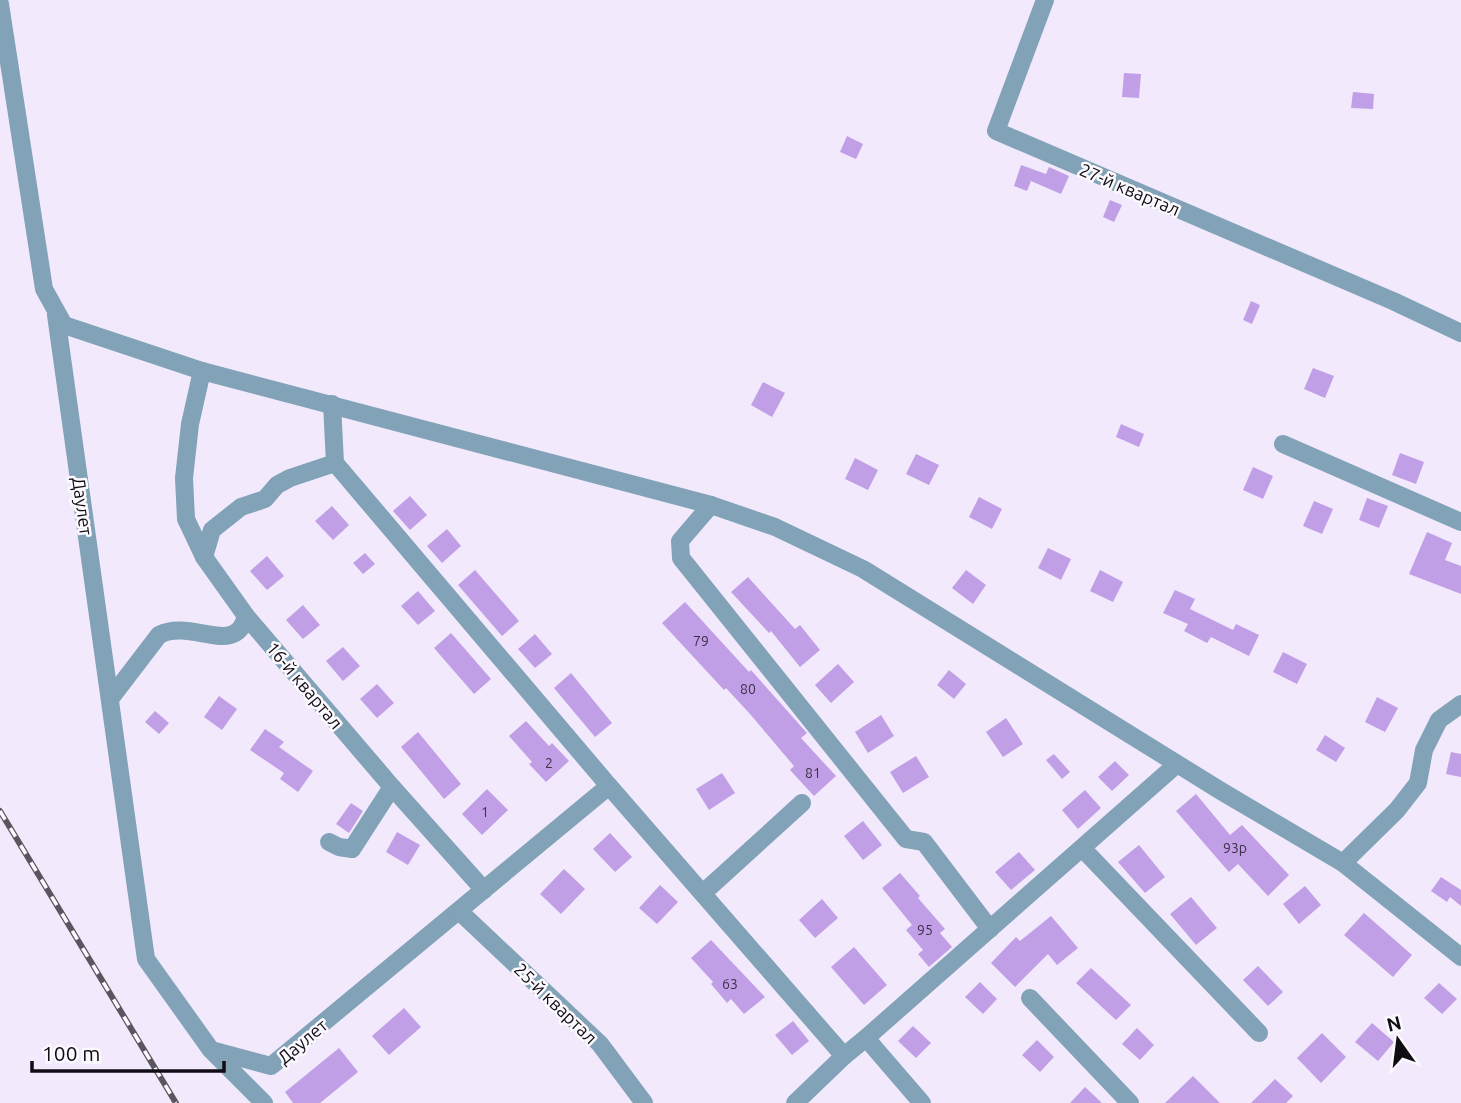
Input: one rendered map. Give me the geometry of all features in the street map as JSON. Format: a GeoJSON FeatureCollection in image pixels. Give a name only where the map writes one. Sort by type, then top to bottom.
{"type":"FeatureCollection","features":[{"type":"Feature","properties":{"kind":"street","name":"27-й квартал"},"geometry":{"type":"LineString","coordinates":[[1045,0],[996,131],[1393,301],[1461,333]]}},
{"type":"Feature","properties":{"kind":"street"},"geometry":{"type":"LineString","coordinates":[[0,4],[44,289],[64,325],[202,371],[711,505],[775,527],[863,569],[1177,764],[1343,863],[1461,957]]}},
{"type":"Feature","properties":{"kind":"street","name":"Даулет"},"geometry":{"type":"LineString","coordinates":[[55,309],[146,960],[211,1050],[271,1066],[609,786]]}},
{"type":"Feature","properties":{"kind":"street","name":"16-й квартал"},"geometry":{"type":"LineString","coordinates":[[202,371],[190,424],[184,478],[186,519],[204,557],[247,616],[484,890]]}},
{"type":"Feature","properties":{"kind":"street"},"geometry":{"type":"LineString","coordinates":[[331,404],[335,463],[609,786],[844,1056]]}},
{"type":"Feature","properties":{"kind":"street"},"geometry":{"type":"LineString","coordinates":[[1283,444],[1461,522]]}},
{"type":"Feature","properties":{"kind":"street"},"geometry":{"type":"LineString","coordinates":[[204,557],[212,530],[241,507],[265,499],[277,485],[290,478],[335,463]]}},
{"type":"Feature","properties":{"kind":"street"},"geometry":{"type":"LineString","coordinates":[[711,505],[680,541],[681,558],[906,839],[924,842],[989,929]]}},
{"type":"Feature","properties":{"kind":"street"},"geometry":{"type":"LineString","coordinates":[[110,699],[159,635],[169,630],[183,630],[229,637],[239,632],[247,616]]}},
{"type":"Feature","properties":{"kind":"street"},"geometry":{"type":"LineString","coordinates":[[1343,863],[1397,810],[1418,783],[1424,750],[1438,720],[1461,704]]}},
{"type":"Feature","properties":{"kind":"street"},"geometry":{"type":"LineString","coordinates":[[795,1103],[844,1056],[1177,764]]}},
{"type":"Feature","properties":{"kind":"street"},"geometry":{"type":"LineString","coordinates":[[329,842],[352,849],[393,787]]}},
{"type":"Feature","properties":{"kind":"street"},"geometry":{"type":"LineString","coordinates":[[703,893],[802,803]]}},
{"type":"Feature","properties":{"kind":"street"},"geometry":{"type":"LineString","coordinates":[[1082,848],[1259,1033]]}},
{"type":"Feature","properties":{"kind":"street","name":"25-й квартал"},"geometry":{"type":"LineString","coordinates":[[458,911],[600,1044],[644,1103]]}},
{"type":"Feature","properties":{"kind":"street"},"geometry":{"type":"LineString","coordinates":[[1030,998],[1130,1103]]}},
{"type":"Feature","properties":{"kind":"street"},"geometry":{"type":"LineString","coordinates":[[866,1038],[922,1103]]}},
{"type":"Feature","properties":{"kind":"street"},"geometry":{"type":"LineString","coordinates":[[211,1050],[264,1103]]}},
{"type":"Feature","properties":{"kind":"building"},"geometry":{"type":"Polygon","coordinates":[[[1124,73],[1141,74],[1139,98],[1122,97],[1124,73]]]}},
{"type":"Feature","properties":{"kind":"building"},"geometry":{"type":"Polygon","coordinates":[[[1353,92],[1374,94],[1373,109],[1351,108],[1353,92]]]}},
{"type":"Feature","properties":{"kind":"building"},"geometry":{"type":"Polygon","coordinates":[[[847,136],[863,144],[856,159],[840,152],[847,136]]]}},
{"type":"Feature","properties":{"kind":"building"},"geometry":{"type":"Polygon","coordinates":[[[1021,165],[1046,174],[1049,167],[1069,176],[1061,194],[1031,181],[1027,191],[1014,186],[1021,165]]]}},
{"type":"Feature","properties":{"kind":"building"},"geometry":{"type":"Polygon","coordinates":[[[1110,200],[1122,205],[1114,222],[1103,217],[1110,200]]]}},
{"type":"Feature","properties":{"kind":"building"},"geometry":{"type":"Polygon","coordinates":[[[1251,301],[1260,305],[1252,324],[1243,320],[1251,301]]]}},
{"type":"Feature","properties":{"kind":"building"},"geometry":{"type":"Polygon","coordinates":[[[1313,368],[1334,376],[1325,398],[1304,389],[1313,368]]]}},
{"type":"Feature","properties":{"kind":"building"},"geometry":{"type":"Polygon","coordinates":[[[763,382],[785,393],[772,417],[751,405],[763,382]]]}},
{"type":"Feature","properties":{"kind":"building"},"geometry":{"type":"Polygon","coordinates":[[[1121,424],[1144,434],[1139,447],[1116,437],[1121,424]]]}},
{"type":"Feature","properties":{"kind":"building"},"geometry":{"type":"Polygon","coordinates":[[[1400,453],[1424,462],[1416,484],[1392,475],[1400,453]]]}},
{"type":"Feature","properties":{"kind":"building"},"geometry":{"type":"Polygon","coordinates":[[[916,454],[939,465],[929,485],[906,474],[916,454]]]}},
{"type":"Feature","properties":{"kind":"building"},"geometry":{"type":"Polygon","coordinates":[[[855,458],[878,470],[868,490],[845,479],[855,458]]]}},
{"type":"Feature","properties":{"kind":"building"},"geometry":{"type":"Polygon","coordinates":[[[1253,467],[1273,476],[1263,499],[1243,490],[1253,467]]]}},
{"type":"Feature","properties":{"kind":"building"},"geometry":{"type":"Polygon","coordinates":[[[410,496],[427,515],[410,530],[393,511],[410,496]]]}},
{"type":"Feature","properties":{"kind":"building"},"geometry":{"type":"Polygon","coordinates":[[[979,497],[1002,509],[992,529],[969,517],[979,497]]]}},
{"type":"Feature","properties":{"kind":"building"},"geometry":{"type":"Polygon","coordinates":[[[1367,498],[1388,506],[1379,528],[1359,520],[1367,498]]]}},
{"type":"Feature","properties":{"kind":"building"},"geometry":{"type":"Polygon","coordinates":[[[1314,501],[1333,509],[1322,534],[1303,526],[1314,501]]]}},
{"type":"Feature","properties":{"kind":"building"},"geometry":{"type":"Polygon","coordinates":[[[332,506],[349,525],[333,540],[315,521],[332,506]]]}},
{"type":"Feature","properties":{"kind":"building"},"geometry":{"type":"Polygon","coordinates":[[[447,529],[461,546],[442,563],[427,546],[447,529]]]}},
{"type":"Feature","properties":{"kind":"building"},"geometry":{"type":"Polygon","coordinates":[[[1427,532],[1452,543],[1445,560],[1461,566],[1461,594],[1409,574],[1427,532]]]}},
{"type":"Feature","properties":{"kind":"building"},"geometry":{"type":"Polygon","coordinates":[[[1048,548],[1071,559],[1061,580],[1038,568],[1048,548]]]}},
{"type":"Feature","properties":{"kind":"building"},"geometry":{"type":"Polygon","coordinates":[[[365,553],[375,564],[363,574],[353,563],[365,553]]]}},
{"type":"Feature","properties":{"kind":"building"},"geometry":{"type":"Polygon","coordinates":[[[267,556],[284,576],[267,590],[250,571],[267,556]]]}},
{"type":"Feature","properties":{"kind":"building"},"geometry":{"type":"Polygon","coordinates":[[[475,570],[519,621],[502,636],[458,585],[475,570]]]}},
{"type":"Feature","properties":{"kind":"building"},"geometry":{"type":"Polygon","coordinates":[[[966,570],[986,585],[973,604],[952,588],[966,570]]]}},
{"type":"Feature","properties":{"kind":"building"},"geometry":{"type":"Polygon","coordinates":[[[1100,570],[1123,582],[1113,602],[1090,591],[1100,570]]]}},
{"type":"Feature","properties":{"kind":"building"},"geometry":{"type":"Polygon","coordinates":[[[748,577],[795,629],[800,625],[820,650],[800,667],[771,631],[769,633],[731,592],[748,577]]]}},
{"type":"Feature","properties":{"kind":"building"},"geometry":{"type":"Polygon","coordinates":[[[1175,590],[1195,599],[1190,609],[1233,630],[1236,624],[1259,635],[1249,656],[1211,637],[1207,643],[1184,631],[1188,624],[1163,613],[1175,590]]]}},
{"type":"Feature","properties":{"kind":"building"},"geometry":{"type":"Polygon","coordinates":[[[418,591],[435,611],[418,625],[401,606],[418,591]]]}},
{"type":"Feature","properties":{"kind":"building"},"geometry":{"type":"Polygon","coordinates":[[[685,602],[807,733],[801,738],[836,776],[814,796],[790,770],[794,766],[750,714],[662,623],[685,602]]]}},
{"type":"Feature","properties":{"kind":"building"},"geometry":{"type":"Polygon","coordinates":[[[303,605],[320,625],[303,639],[286,620],[303,605]]]}},
{"type":"Feature","properties":{"kind":"building"},"geometry":{"type":"Polygon","coordinates":[[[451,633],[491,679],[474,694],[434,648],[451,633]]]}},
{"type":"Feature","properties":{"kind":"building"},"geometry":{"type":"Polygon","coordinates":[[[535,634],[552,654],[535,668],[518,649],[535,634]]]}},
{"type":"Feature","properties":{"kind":"building"},"geometry":{"type":"Polygon","coordinates":[[[343,647],[360,666],[343,681],[326,661],[343,647]]]}},
{"type":"Feature","properties":{"kind":"building"},"geometry":{"type":"Polygon","coordinates":[[[1283,652],[1307,664],[1297,684],[1273,672],[1283,652]]]}},
{"type":"Feature","properties":{"kind":"building"},"geometry":{"type":"Polygon","coordinates":[[[838,664],[854,682],[831,703],[815,685],[838,664]]]}},
{"type":"Feature","properties":{"kind":"building"},"geometry":{"type":"Polygon","coordinates":[[[949,670],[966,684],[954,699],[937,685],[949,670]]]}},
{"type":"Feature","properties":{"kind":"building"},"geometry":{"type":"Polygon","coordinates":[[[571,673],[612,723],[595,737],[554,688],[571,673]]]}},
{"type":"Feature","properties":{"kind":"building"},"geometry":{"type":"Polygon","coordinates":[[[377,684],[394,703],[377,718],[360,699],[377,684]]]}},
{"type":"Feature","properties":{"kind":"building"},"geometry":{"type":"Polygon","coordinates":[[[219,696],[237,709],[222,730],[204,717],[219,696]]]}},
{"type":"Feature","properties":{"kind":"building"},"geometry":{"type":"Polygon","coordinates":[[[1377,697],[1398,708],[1385,732],[1365,722],[1377,697]]]}},
{"type":"Feature","properties":{"kind":"building"},"geometry":{"type":"Polygon","coordinates":[[[155,711],[169,723],[159,734],[145,722],[155,711]]]}},
{"type":"Feature","properties":{"kind":"building"},"geometry":{"type":"Polygon","coordinates":[[[881,715],[894,736],[868,753],[855,732],[881,715]]]}},
{"type":"Feature","properties":{"kind":"building"},"geometry":{"type":"Polygon","coordinates":[[[1006,718],[1023,744],[1003,757],[986,732],[1006,718]]]}},
{"type":"Feature","properties":{"kind":"building"},"geometry":{"type":"Polygon","coordinates":[[[526,721],[549,746],[552,743],[569,761],[546,782],[509,736],[526,721]]]}},
{"type":"Feature","properties":{"kind":"building"},"geometry":{"type":"Polygon","coordinates":[[[265,729],[284,742],[279,747],[313,771],[298,792],[280,779],[284,773],[250,750],[265,729]]]}},
{"type":"Feature","properties":{"kind":"building"},"geometry":{"type":"Polygon","coordinates":[[[418,732],[461,784],[444,799],[401,747],[418,732]]]}},
{"type":"Feature","properties":{"kind":"building"},"geometry":{"type":"Polygon","coordinates":[[[1325,735],[1345,748],[1336,762],[1316,750],[1325,735]]]}},
{"type":"Feature","properties":{"kind":"building"},"geometry":{"type":"Polygon","coordinates":[[[1451,752],[1461,754],[1461,777],[1446,774],[1451,752]]]}},
{"type":"Feature","properties":{"kind":"building"},"geometry":{"type":"Polygon","coordinates":[[[1054,754],[1070,772],[1062,779],[1046,760],[1054,754]]]}},
{"type":"Feature","properties":{"kind":"building"},"geometry":{"type":"Polygon","coordinates":[[[916,756],[929,777],[903,793],[890,772],[916,756]]]}},
{"type":"Feature","properties":{"kind":"building"},"geometry":{"type":"Polygon","coordinates":[[[1115,761],[1129,775],[1112,791],[1098,777],[1115,761]]]}},
{"type":"Feature","properties":{"kind":"building"},"geometry":{"type":"Polygon","coordinates":[[[722,773],[735,793],[709,810],[696,789],[722,773]]]}},
{"type":"Feature","properties":{"kind":"building"},"geometry":{"type":"Polygon","coordinates":[[[487,789],[508,810],[482,835],[462,814],[487,789]]]}},
{"type":"Feature","properties":{"kind":"building"},"geometry":{"type":"Polygon","coordinates":[[[1085,790],[1101,808],[1078,829],[1062,810],[1085,790]]]}},
{"type":"Feature","properties":{"kind":"building"},"geometry":{"type":"Polygon","coordinates":[[[1196,794],[1230,835],[1242,825],[1289,875],[1268,896],[1238,864],[1229,872],[1176,811],[1196,794]]]}},
{"type":"Feature","properties":{"kind":"building"},"geometry":{"type":"Polygon","coordinates":[[[351,803],[363,811],[349,833],[336,824],[351,803]]]}},
{"type":"Feature","properties":{"kind":"building"},"geometry":{"type":"Polygon","coordinates":[[[863,821],[882,845],[863,860],[844,836],[863,821]]]}},
{"type":"Feature","properties":{"kind":"building"},"geometry":{"type":"Polygon","coordinates":[[[397,832],[420,845],[408,865],[386,852],[397,832]]]}},
{"type":"Feature","properties":{"kind":"building"},"geometry":{"type":"Polygon","coordinates":[[[610,833],[632,857],[615,872],[593,849],[610,833]]]}},
{"type":"Feature","properties":{"kind":"building"},"geometry":{"type":"Polygon","coordinates":[[[1139,845],[1165,877],[1145,893],[1118,862],[1139,845]]]}},
{"type":"Feature","properties":{"kind":"building"},"geometry":{"type":"Polygon","coordinates":[[[1019,852],[1035,870],[1011,890],[995,872],[1019,852]]]}},
{"type":"Feature","properties":{"kind":"building"},"geometry":{"type":"Polygon","coordinates":[[[564,869],[585,889],[561,914],[540,894],[564,869]]]}},
{"type":"Feature","properties":{"kind":"building"},"geometry":{"type":"Polygon","coordinates":[[[900,873],[945,929],[940,933],[952,947],[929,967],[918,954],[923,950],[906,930],[912,925],[882,888],[900,873]]]}},
{"type":"Feature","properties":{"kind":"building"},"geometry":{"type":"Polygon","coordinates":[[[1441,877],[1461,890],[1461,906],[1450,897],[1447,902],[1431,891],[1441,877]]]}},
{"type":"Feature","properties":{"kind":"building"},"geometry":{"type":"Polygon","coordinates":[[[660,885],[678,902],[657,924],[639,908],[660,885]]]}},
{"type":"Feature","properties":{"kind":"building"},"geometry":{"type":"Polygon","coordinates":[[[1305,886],[1321,905],[1299,924],[1283,904],[1305,886]]]}},
{"type":"Feature","properties":{"kind":"building"},"geometry":{"type":"Polygon","coordinates":[[[1191,897],[1217,928],[1196,945],[1170,914],[1191,897]]]}},
{"type":"Feature","properties":{"kind":"building"},"geometry":{"type":"Polygon","coordinates":[[[822,899],[838,918],[815,938],[799,920],[822,899]]]}},
{"type":"Feature","properties":{"kind":"building"},"geometry":{"type":"Polygon","coordinates":[[[1364,913],[1412,955],[1393,977],[1344,935],[1364,913]]]}},
{"type":"Feature","properties":{"kind":"building"},"geometry":{"type":"Polygon","coordinates":[[[1051,916],[1078,948],[1057,965],[1048,954],[1015,987],[991,963],[1016,937],[1020,941],[1051,916]]]}},
{"type":"Feature","properties":{"kind":"building"},"geometry":{"type":"Polygon","coordinates":[[[711,940],[765,997],[744,1014],[731,999],[727,1003],[711,984],[713,982],[691,958],[711,940]]]}},
{"type":"Feature","properties":{"kind":"building"},"geometry":{"type":"Polygon","coordinates":[[[854,947],[887,985],[864,1005],[831,967],[854,947]]]}},
{"type":"Feature","properties":{"kind":"building"},"geometry":{"type":"Polygon","coordinates":[[[1258,966],[1283,992],[1268,1006],[1243,980],[1258,966]]]}},
{"type":"Feature","properties":{"kind":"building"},"geometry":{"type":"Polygon","coordinates":[[[1091,968],[1131,1005],[1116,1020],[1076,983],[1091,968]]]}},
{"type":"Feature","properties":{"kind":"building"},"geometry":{"type":"Polygon","coordinates":[[[980,982],[997,999],[983,1014],[965,997],[980,982]]]}},
{"type":"Feature","properties":{"kind":"building"},"geometry":{"type":"Polygon","coordinates":[[[1439,983],[1457,999],[1442,1014],[1424,998],[1439,983]]]}},
{"type":"Feature","properties":{"kind":"building"},"geometry":{"type":"Polygon","coordinates":[[[404,1008],[421,1027],[389,1055],[372,1036],[404,1008]]]}},
{"type":"Feature","properties":{"kind":"building"},"geometry":{"type":"Polygon","coordinates":[[[793,1021],[809,1041],[792,1055],[775,1035],[793,1021]]]}},
{"type":"Feature","properties":{"kind":"building"},"geometry":{"type":"Polygon","coordinates":[[[1372,1023],[1394,1042],[1378,1061],[1355,1042],[1372,1023]]]}},
{"type":"Feature","properties":{"kind":"building"},"geometry":{"type":"Polygon","coordinates":[[[913,1026],[931,1043],[916,1058],[898,1041],[913,1026]]]}},
{"type":"Feature","properties":{"kind":"building"},"geometry":{"type":"Polygon","coordinates":[[[1137,1028],[1154,1045],[1140,1060],[1122,1044],[1137,1028]]]}},
{"type":"Feature","properties":{"kind":"building"},"geometry":{"type":"Polygon","coordinates":[[[1322,1033],[1346,1057],[1321,1083],[1297,1058],[1322,1033]]]}},
{"type":"Feature","properties":{"kind":"building"},"geometry":{"type":"Polygon","coordinates":[[[1037,1040],[1054,1057],[1040,1072],[1022,1055],[1037,1040]]]}},
{"type":"Feature","properties":{"kind":"building"},"geometry":{"type":"Polygon","coordinates":[[[339,1048],[358,1072],[320,1103],[293,1103],[285,1092],[339,1048]]]}},
{"type":"Feature","properties":{"kind":"building"},"geometry":{"type":"Polygon","coordinates":[[[1193,1076],[1220,1103],[1165,1103],[1193,1076]]]}},
{"type":"Feature","properties":{"kind":"building"},"geometry":{"type":"Polygon","coordinates":[[[1275,1079],[1293,1096],[1286,1103],[1251,1103],[1275,1079]]]}},
{"type":"Feature","properties":{"kind":"building"},"geometry":{"type":"Polygon","coordinates":[[[1085,1087],[1102,1103],[1070,1103],[1085,1087]]]}},
{"type":"Feature","properties":{"kind":"railway"},"geometry":{"type":"LineString","coordinates":[[0,811],[176,1103]]}}]}
